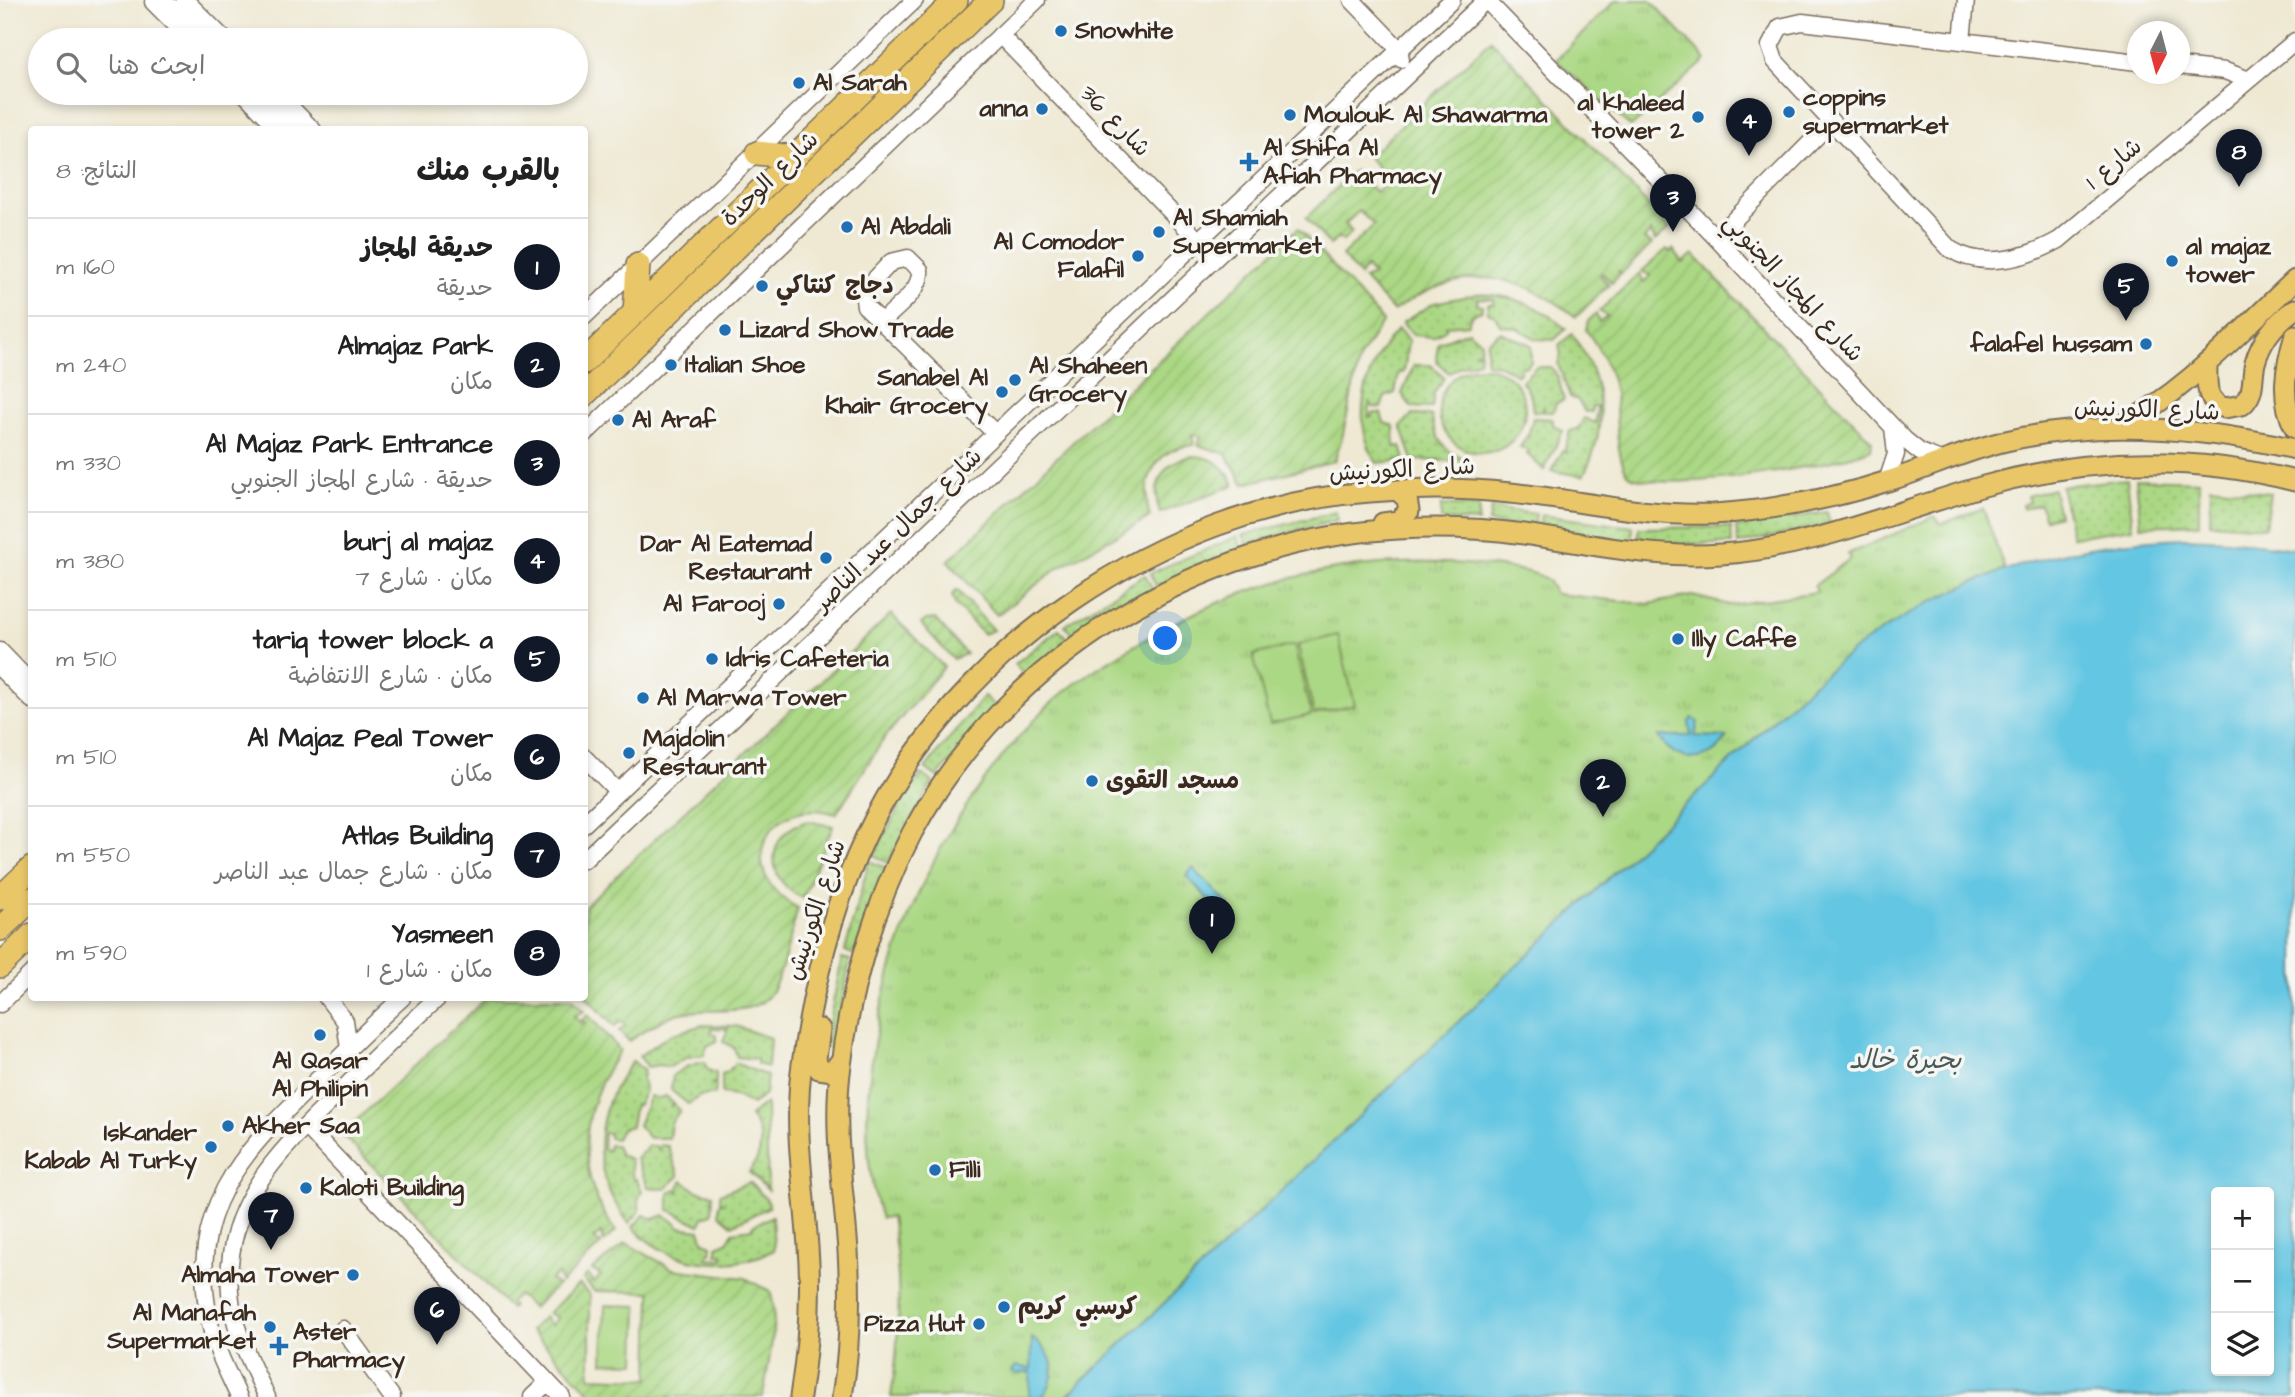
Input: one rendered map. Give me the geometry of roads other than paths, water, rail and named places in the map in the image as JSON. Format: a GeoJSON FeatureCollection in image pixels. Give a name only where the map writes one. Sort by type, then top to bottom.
{"type":"FeatureCollection","features":[{"type":"Feature","properties":{"kind":"highway","name":"شارع الوحدة"},"geometry":{"type":"LineString","coordinates":[[588,358],[957,0]]}},
{"type":"Feature","properties":{"kind":"highway","name":"شارع الوحدة"},"geometry":{"type":"LineString","coordinates":[[588,391],[991,0]]}},
{"type":"Feature","properties":{"kind":"highway"},"geometry":{"type":"LineString","coordinates":[[757,153],[795,157]]}},
{"type":"Feature","properties":{"kind":"highway"},"geometry":{"type":"LineString","coordinates":[[635,313],[638,265]]}},
{"type":"Feature","properties":{"kind":"highway"},"geometry":{"type":"LineString","coordinates":[[0,898],[28,872]]}},
{"type":"Feature","properties":{"kind":"highway"},"geometry":{"type":"LineString","coordinates":[[0,929],[28,903]]}},
{"type":"Feature","properties":{"kind":"highway"},"geometry":{"type":"LineString","coordinates":[[1,969],[28,939]]}},
{"type":"Feature","properties":{"kind":"main road"},"geometry":{"type":"LineString","coordinates":[[2116,429],[2175,393],[2295,279]]}},
{"type":"Feature","properties":{"kind":"main road"},"geometry":{"type":"LineString","coordinates":[[2207,363],[2207,389],[2211,399],[2225,408],[2242,405],[2252,391],[2255,361],[2265,340],[2295,309]]}},
{"type":"Feature","properties":{"kind":"main road"},"geometry":{"type":"LineString","coordinates":[[2295,335],[2286,403],[2295,428]]}},
{"type":"Feature","properties":{"kind":"main road","name":"شارع الكورنيش"},"geometry":{"type":"LineString","coordinates":[[800,1397],[807,1347],[810,1282],[799,1096],[813,995],[843,891],[867,832],[886,800],[951,710],[1028,634],[1070,602],[1118,572],[1208,529],[1302,502],[1397,490],[1507,492],[1640,512],[1700,514],[1790,504],[1887,481],[1982,447],[2035,435],[2116,429],[2199,433],[2295,449]]}},
{"type":"Feature","properties":{"kind":"main road"},"geometry":{"type":"LineString","coordinates":[[842,1397],[850,1286],[838,1147],[842,1059],[867,948],[897,863],[932,799],[975,740],[1056,662],[1138,606],[1222,566],[1282,547],[1340,535],[1398,529],[1469,530],[1526,535],[1630,553],[1718,554],[1806,542],[1983,486],[2084,466],[2118,462],[2186,463],[2295,481]]}},
{"type":"Feature","properties":{"kind":"main road"},"geometry":{"type":"LineString","coordinates":[[1340,535],[1354,525],[1403,519],[1409,505],[1397,490]]}},
{"type":"Feature","properties":{"kind":"main road"},"geometry":{"type":"LineString","coordinates":[[813,995],[822,1014],[816,1064],[828,1073],[842,1059]]}},
{"type":"Feature","properties":{"kind":"street"},"geometry":{"type":"LineString","coordinates":[[185,0],[213,28]]}},
{"type":"Feature","properties":{"kind":"street"},"geometry":{"type":"LineString","coordinates":[[588,313],[915,0]]}},
{"type":"Feature","properties":{"kind":"street"},"geometry":{"type":"LineString","coordinates":[[588,431],[1037,0]]}},
{"type":"Feature","properties":{"kind":"street"},"geometry":{"type":"LineString","coordinates":[[1352,0],[1399,49],[1401,55],[1397,66],[1367,96],[1374,106]]}},
{"type":"Feature","properties":{"kind":"street","name":"شارع جمال عبد الناصر"},"geometry":{"type":"LineString","coordinates":[[588,820],[1452,0]]}},
{"type":"Feature","properties":{"kind":"street","name":"شارع جمال عبد الناصر"},"geometry":{"type":"LineString","coordinates":[[588,856],[1486,0]]}},
{"type":"Feature","properties":{"kind":"street","name":"شارع المجاز الجنوبي"},"geometry":{"type":"LineString","coordinates":[[1486,0],[1912,446],[1943,461]]}},
{"type":"Feature","properties":{"kind":"street"},"geometry":{"type":"LineString","coordinates":[[1966,0],[1962,41],[2127,61]]}},
{"type":"Feature","properties":{"kind":"street"},"geometry":{"type":"LineString","coordinates":[[153,2],[179,28]]}},
{"type":"Feature","properties":{"kind":"street"},"geometry":{"type":"LineString","coordinates":[[153,2],[178,9],[198,28]]}},
{"type":"Feature","properties":{"kind":"street","name":"شارع 1"},"geometry":{"type":"LineString","coordinates":[[1962,41],[1802,22],[1780,27],[1772,39],[1771,53],[1774,61],[1942,241],[1960,255],[1984,261],[2029,253],[2068,233],[2295,41]]}},
{"type":"Feature","properties":{"kind":"street","name":"شارع 36"},"geometry":{"type":"LineString","coordinates":[[1000,35],[1198,239]]}},
{"type":"Feature","properties":{"kind":"street"},"geometry":{"type":"LineString","coordinates":[[2190,67],[2225,72],[2249,80]]}},
{"type":"Feature","properties":{"kind":"street"},"geometry":{"type":"LineString","coordinates":[[256,105],[276,126]]}},
{"type":"Feature","properties":{"kind":"street"},"geometry":{"type":"LineString","coordinates":[[272,105],[293,126]]}},
{"type":"Feature","properties":{"kind":"street"},"geometry":{"type":"LineString","coordinates":[[289,105],[309,126]]}},
{"type":"Feature","properties":{"kind":"street"},"geometry":{"type":"LineString","coordinates":[[1716,238],[1831,122]]}},
{"type":"Feature","properties":{"kind":"street"},"geometry":{"type":"LineString","coordinates":[[1261,214],[1262,200],[1295,165],[1290,152]]}},
{"type":"Feature","properties":{"kind":"street"},"geometry":{"type":"LineString","coordinates":[[882,321],[995,432]]}},
{"type":"Feature","properties":{"kind":"street"},"geometry":{"type":"LineString","coordinates":[[1887,481],[1896,454],[1892,425]]}},
{"type":"Feature","properties":{"kind":"street"},"geometry":{"type":"LineString","coordinates":[[0,651],[28,680]]}},
{"type":"Feature","properties":{"kind":"street"},"geometry":{"type":"LineString","coordinates":[[0,668],[28,696]]}},
{"type":"Feature","properties":{"kind":"street"},"geometry":{"type":"LineString","coordinates":[[588,761],[618,792]]}},
{"type":"Feature","properties":{"kind":"street"},"geometry":{"type":"LineString","coordinates":[[0,1004],[28,977]]}},
{"type":"Feature","properties":{"kind":"street"},"geometry":{"type":"LineString","coordinates":[[330,1001],[341,1012],[348,1030],[349,1048]]}},
{"type":"Feature","properties":{"kind":"street"},"geometry":{"type":"LineString","coordinates":[[239,1397],[218,1349],[206,1300],[206,1251],[218,1202],[235,1168],[257,1138],[398,1001]]}},
{"type":"Feature","properties":{"kind":"street"},"geometry":{"type":"LineString","coordinates":[[377,1055],[377,1044],[411,1007],[408,1001]]}},
{"type":"Feature","properties":{"kind":"street"},"geometry":{"type":"LineString","coordinates":[[267,1397],[241,1341],[234,1316],[230,1266],[237,1228],[252,1193],[272,1161],[377,1055],[436,1001]]}},
{"type":"Feature","properties":{"kind":"street"},"geometry":{"type":"LineString","coordinates":[[341,1012],[361,1018],[383,1015]]}},
{"type":"Feature","properties":{"kind":"street"},"geometry":{"type":"LineString","coordinates":[[306,1126],[562,1397]]}},
{"type":"Feature","properties":{"kind":"street"},"geometry":{"type":"LineString","coordinates":[[343,1329],[392,1397]]}},
{"type":"Feature","properties":{"kind":"street"},"geometry":{"type":"LineString","coordinates":[[532,1397],[548,1382]]}},
{"type":"Feature","properties":{"kind":"water","name":"بحيرة خالد"},"geometry":{"type":"Polygon","coordinates":[[[2187,538],[2295,549],[2295,1397],[1066,1397],[1781,713],[1844,657],[1891,625],[1970,584],[2012,568],[2098,547],[2187,538]]]}},
{"type":"Feature","properties":{"kind":"water"},"geometry":{"type":"Polygon","coordinates":[[[1692,718],[1698,722],[1695,736],[1727,737],[1712,753],[1702,757],[1683,757],[1666,746],[1659,736],[1691,736],[1689,722],[1692,718]]]}},
{"type":"Feature","properties":{"kind":"water"},"geometry":{"type":"Polygon","coordinates":[[[1193,868],[1229,905],[1222,913],[1186,876],[1193,868]]]}},
{"type":"Feature","properties":{"kind":"water"},"geometry":{"type":"Polygon","coordinates":[[[1032,1338],[1046,1350],[1052,1365],[1051,1381],[1042,1397],[1029,1397],[1031,1372],[1016,1374],[1012,1371],[1016,1366],[1031,1369],[1032,1338]]]}},
{"type":"Feature","properties":{"kind":"place","name":"Snowhite"},"geometry":{"type":"Point","coordinates":[1061,31]}},
{"type":"Feature","properties":{"kind":"place","name":"Al Sarah"},"geometry":{"type":"Point","coordinates":[799,83]}},
{"type":"Feature","properties":{"kind":"place","name":"anna"},"geometry":{"type":"Point","coordinates":[1042,109]}},
{"type":"Feature","properties":{"kind":"place","name":"coppins supermarket"},"geometry":{"type":"Point","coordinates":[1789,112]}},
{"type":"Feature","properties":{"kind":"place","name":"Moulouk Al Shawarma"},"geometry":{"type":"Point","coordinates":[1290,115]}},
{"type":"Feature","properties":{"kind":"place","name":"al khaleed tower 2"},"geometry":{"type":"Point","coordinates":[1698,117]}},
{"type":"Feature","properties":{"kind":"place","name":"burj al majaz"},"geometry":{"type":"Point","coordinates":[1749,156]}},
{"type":"Feature","properties":{"kind":"place","name":"Al Shifa Al Afiah Pharmacy"},"geometry":{"type":"Point","coordinates":[1249,162]}},
{"type":"Feature","properties":{"kind":"place","name":"Yasmeen"},"geometry":{"type":"Point","coordinates":[2239,187]}},
{"type":"Feature","properties":{"kind":"place","name":"Al Abdali"},"geometry":{"type":"Point","coordinates":[847,227]}},
{"type":"Feature","properties":{"kind":"place","name":"Al Shamiah Supermarket"},"geometry":{"type":"Point","coordinates":[1159,232]}},
{"type":"Feature","properties":{"kind":"place","name":"Al Majaz Park Entrance"},"geometry":{"type":"Point","coordinates":[1673,232]}},
{"type":"Feature","properties":{"kind":"place","name":"Al Comodor Falafil"},"geometry":{"type":"Point","coordinates":[1138,256]}},
{"type":"Feature","properties":{"kind":"place","name":"al majaz tower"},"geometry":{"type":"Point","coordinates":[2172,261]}},
{"type":"Feature","properties":{"kind":"place","name":"دجاج كنتاكي"},"geometry":{"type":"Point","coordinates":[762,286]}},
{"type":"Feature","properties":{"kind":"place","name":"tariq tower block a"},"geometry":{"type":"Point","coordinates":[2126,321]}},
{"type":"Feature","properties":{"kind":"place","name":"Lizard Show Trade"},"geometry":{"type":"Point","coordinates":[725,330]}},
{"type":"Feature","properties":{"kind":"place","name":"falafel hussam"},"geometry":{"type":"Point","coordinates":[2146,344]}},
{"type":"Feature","properties":{"kind":"place","name":"Italian Shoe"},"geometry":{"type":"Point","coordinates":[671,365]}},
{"type":"Feature","properties":{"kind":"place","name":"Al Shaheen Grocery"},"geometry":{"type":"Point","coordinates":[1015,380]}},
{"type":"Feature","properties":{"kind":"place","name":"Sanabel Al Khair Grocery"},"geometry":{"type":"Point","coordinates":[1002,392]}},
{"type":"Feature","properties":{"kind":"place","name":"Al Araf"},"geometry":{"type":"Point","coordinates":[618,420]}},
{"type":"Feature","properties":{"kind":"place","name":"Dar Al Eatemad Restaurant"},"geometry":{"type":"Point","coordinates":[826,558]}},
{"type":"Feature","properties":{"kind":"place","name":"Al Farooj"},"geometry":{"type":"Point","coordinates":[779,604]}},
{"type":"Feature","properties":{"kind":"place","name":"Illy Caffe"},"geometry":{"type":"Point","coordinates":[1678,639]}},
{"type":"Feature","properties":{"kind":"place","name":"Idris Cafeteria"},"geometry":{"type":"Point","coordinates":[712,659]}},
{"type":"Feature","properties":{"kind":"place","name":"Al Marwa Tower"},"geometry":{"type":"Point","coordinates":[643,698]}},
{"type":"Feature","properties":{"kind":"place","name":"Majdolin Restaurant"},"geometry":{"type":"Point","coordinates":[629,753]}},
{"type":"Feature","properties":{"kind":"place","name":"مسجد التقوى"},"geometry":{"type":"Point","coordinates":[1092,781]}},
{"type":"Feature","properties":{"kind":"place","name":"Almajaz Park"},"geometry":{"type":"Point","coordinates":[1603,817]}},
{"type":"Feature","properties":{"kind":"place","name":"حديقة المجاز"},"geometry":{"type":"Point","coordinates":[1212,954]}},
{"type":"Feature","properties":{"kind":"place","name":"Al Qasar Al Philipin"},"geometry":{"type":"Point","coordinates":[320,1035]}},
{"type":"Feature","properties":{"kind":"place","name":"Akher Saa"},"geometry":{"type":"Point","coordinates":[228,1126]}},
{"type":"Feature","properties":{"kind":"place","name":"Iskander Kabab Al Turky"},"geometry":{"type":"Point","coordinates":[211,1147]}},
{"type":"Feature","properties":{"kind":"place","name":"Filli"},"geometry":{"type":"Point","coordinates":[935,1170]}},
{"type":"Feature","properties":{"kind":"place","name":"Kaloti Building"},"geometry":{"type":"Point","coordinates":[306,1188]}},
{"type":"Feature","properties":{"kind":"place","name":"Atlas Building"},"geometry":{"type":"Point","coordinates":[271,1250]}},
{"type":"Feature","properties":{"kind":"place","name":"Almaha Tower"},"geometry":{"type":"Point","coordinates":[353,1275]}},
{"type":"Feature","properties":{"kind":"place","name":"كرسبي كريم"},"geometry":{"type":"Point","coordinates":[1004,1307]}},
{"type":"Feature","properties":{"kind":"place","name":"Pizza Hut"},"geometry":{"type":"Point","coordinates":[979,1324]}},
{"type":"Feature","properties":{"kind":"place","name":"Al Manafah Supermarket"},"geometry":{"type":"Point","coordinates":[270,1327]}},
{"type":"Feature","properties":{"kind":"place","name":"Al Majaz Peal Tower"},"geometry":{"type":"Point","coordinates":[437,1345]}},
{"type":"Feature","properties":{"kind":"place","name":"Aster Pharmacy"},"geometry":{"type":"Point","coordinates":[279,1346]}}]}
